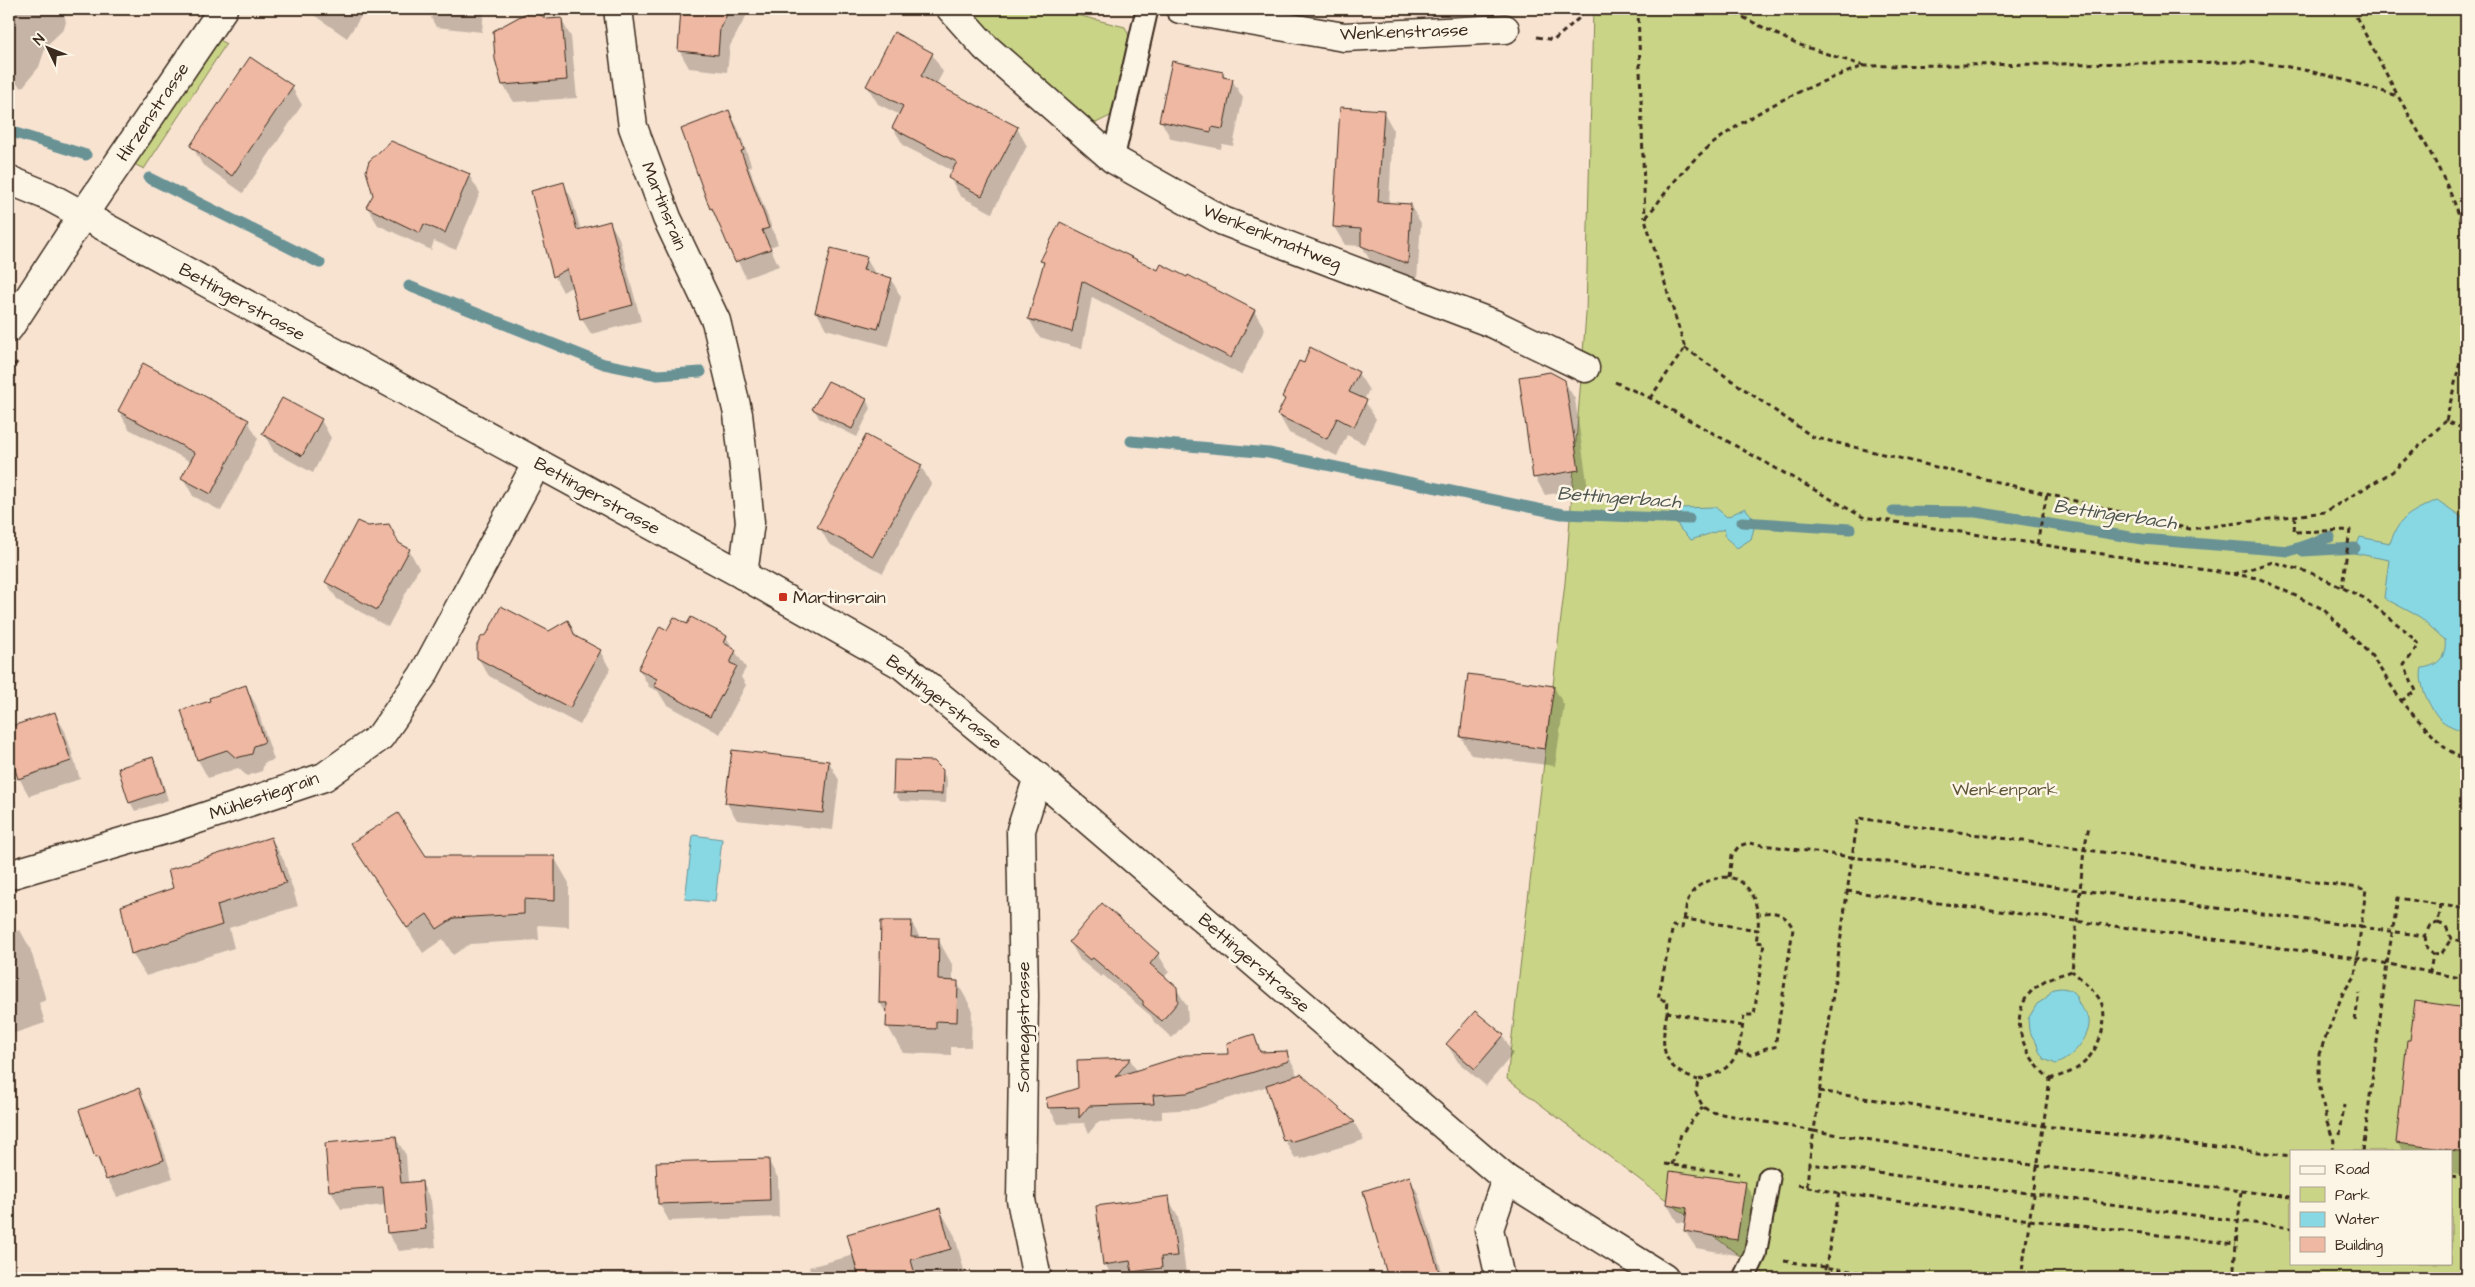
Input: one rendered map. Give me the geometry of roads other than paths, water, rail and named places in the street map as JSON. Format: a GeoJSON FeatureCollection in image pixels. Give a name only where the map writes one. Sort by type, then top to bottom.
{"type":"FeatureCollection","features":[{"type":"Feature","properties":{"kind":"street","name":"Hirzenstrasse"},"geometry":{"type":"LineString","coordinates":[[9,328],[83,215],[224,9]]}},
{"type":"Feature","properties":{"kind":"street","name":"Martinsrain"},"geometry":{"type":"LineString","coordinates":[[618,9],[633,127],[667,218],[716,321],[738,414],[750,522],[743,575]]}},
{"type":"Feature","properties":{"kind":"street","name":"Wenkenkmattweg"},"geometry":{"type":"LineString","coordinates":[[952,9],[985,47],[1113,159],[1223,221],[1494,324],[1584,368]]}},
{"type":"Feature","properties":{"kind":"street","name":"Wenkenstrasse"},"geometry":{"type":"LineString","coordinates":[[1180,9],[1344,37],[1505,29]]}},
{"type":"Feature","properties":{"kind":"street","name":"Bettingerstrasse"},"geometry":{"type":"LineString","coordinates":[[9,180],[48,196],[83,215],[743,575],[902,665],[1038,777],[1506,1178],[1664,1278]]}},
{"type":"Feature","properties":{"kind":"street","name":"Mühlestiegrain"},"geometry":{"type":"LineString","coordinates":[[9,875],[177,826],[324,776],[380,738],[423,675],[537,463]]}},
{"type":"Feature","properties":{"kind":"street","name":"Sonneggstrasse"},"geometry":{"type":"LineString","coordinates":[[1037,1278],[1021,1200],[1024,996],[1021,830],[1038,777]]}},
{"type":"Feature","properties":{"kind":"street"},"geometry":{"type":"LineString","coordinates":[[1500,1278],[1489,1229],[1506,1178]]}},
{"type":"Feature","properties":{"kind":"lane"},"geometry":{"type":"LineString","coordinates":[[1113,159],[1148,9]]}},
{"type":"Feature","properties":{"kind":"lane"},"geometry":{"type":"LineString","coordinates":[[1744,1278],[1755,1255],[1769,1178]]}},
{"type":"Feature","properties":{"kind":"water"},"geometry":{"type":"Polygon","coordinates":[[[2437,500],[2466,520],[2466,732],[2448,725],[2439,718],[2431,707],[2421,680],[2422,668],[2437,663],[2443,656],[2445,640],[2420,617],[2384,598],[2389,560],[2354,553],[2360,537],[2390,543],[2403,520],[2437,500]]]}},
{"type":"Feature","properties":{"kind":"water"},"geometry":{"type":"Polygon","coordinates":[[[1715,507],[1727,517],[1745,508],[1756,521],[1751,539],[1737,548],[1726,538],[1724,529],[1691,540],[1680,529],[1675,519],[1680,508],[1715,507]]]}},
{"type":"Feature","properties":{"kind":"water"},"geometry":{"type":"Polygon","coordinates":[[[693,835],[722,839],[715,902],[685,899],[693,835]]]}},
{"type":"Feature","properties":{"kind":"water"},"geometry":{"type":"Polygon","coordinates":[[[2053,989],[2068,989],[2075,994],[2089,1020],[2089,1027],[2083,1040],[2074,1052],[2056,1064],[2044,1059],[2039,1051],[2029,1031],[2028,1019],[2037,1004],[2045,999],[2053,989]]]}},
{"type":"Feature","properties":{"kind":"waterway","name":"Bettingerbach"},"geometry":{"type":"LineString","coordinates":[[9,131],[86,155]]}},
{"type":"Feature","properties":{"kind":"waterway"},"geometry":{"type":"LineString","coordinates":[[149,178],[320,263]]}},
{"type":"Feature","properties":{"kind":"waterway"},"geometry":{"type":"LineString","coordinates":[[409,286],[604,364],[658,375],[701,372]]}},
{"type":"Feature","properties":{"kind":"waterway","name":"Bettingerbach"},"geometry":{"type":"LineString","coordinates":[[1131,441],[1269,453],[1562,514],[1689,519]]}},
{"type":"Feature","properties":{"kind":"waterway","name":"Bettingerbach"},"geometry":{"type":"LineString","coordinates":[[1893,511],[1976,512],[2142,539],[2289,551],[2330,537]]}},
{"type":"Feature","properties":{"kind":"waterway","name":"Bettingerbach"},"geometry":{"type":"LineString","coordinates":[[1742,522],[1850,529]]}},
{"type":"Feature","properties":{"kind":"waterway"},"geometry":{"type":"LineString","coordinates":[[2303,551],[2355,548]]}},
{"type":"Feature","properties":{"kind":"place","name":"Martinsrain"},"geometry":{"type":"Point","coordinates":[783,597]}},
{"type":"Feature","properties":{"kind":"park label","name":"Wenkenpark"},"geometry":{"type":"Point","coordinates":[2005,789]}}]}
